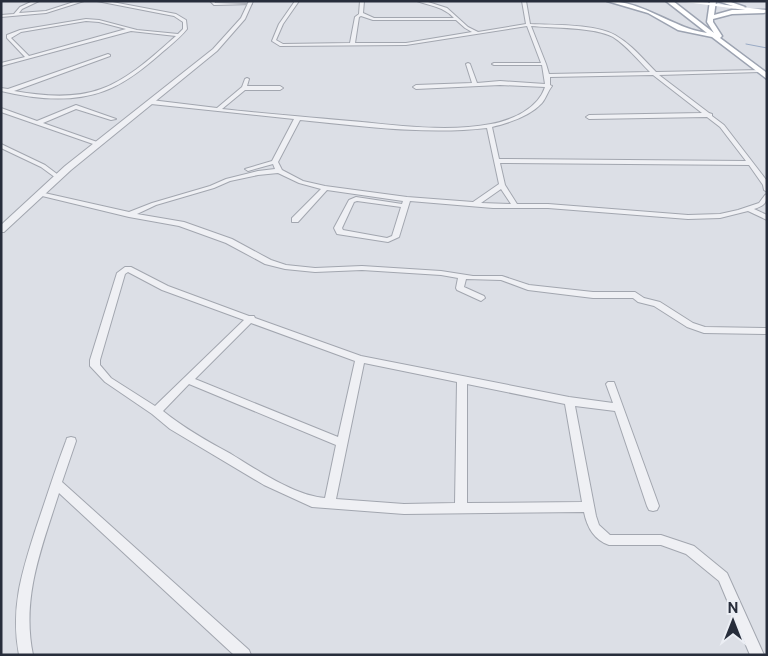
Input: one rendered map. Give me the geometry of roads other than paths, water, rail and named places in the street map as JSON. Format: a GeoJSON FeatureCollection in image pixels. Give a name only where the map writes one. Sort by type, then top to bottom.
{"type":"FeatureCollection","features":[{"type":"Feature","properties":{"kind":"main road"},"geometry":{"type":"LineString","coordinates":[[610,1],[650,12],[680,29],[714,36],[720,35],[711,24],[710,18],[713,3]]}},
{"type":"Feature","properties":{"kind":"main road"},"geometry":{"type":"LineString","coordinates":[[669,1],[767,77]]}},
{"type":"Feature","properties":{"kind":"main road"},"geometry":{"type":"LineString","coordinates":[[680,1],[713,3],[766,11]]}},
{"type":"Feature","properties":{"kind":"main road"},"geometry":{"type":"LineString","coordinates":[[697,1],[766,11]]}},
{"type":"Feature","properties":{"kind":"main road"},"geometry":{"type":"LineString","coordinates":[[721,1],[742,7]]}},
{"type":"Feature","properties":{"kind":"main road"},"geometry":{"type":"LineString","coordinates":[[710,18],[732,12],[766,11]]}},
{"type":"Feature","properties":{"kind":"street"},"geometry":{"type":"LineString","coordinates":[[15,15],[22,8],[37,1]]}},
{"type":"Feature","properties":{"kind":"street"},"geometry":{"type":"LineString","coordinates":[[1,16],[46,12],[82,1]]}},
{"type":"Feature","properties":{"kind":"street"},"geometry":{"type":"LineString","coordinates":[[1,89],[19,94],[50,96],[102,90],[149,62],[185,28],[185,21],[182,18],[99,1]]}},
{"type":"Feature","properties":{"kind":"street"},"geometry":{"type":"LineString","coordinates":[[1,230],[58,177],[215,50],[243,18],[251,2],[214,4],[212,1]]}},
{"type":"Feature","properties":{"kind":"street"},"geometry":{"type":"LineString","coordinates":[[297,1],[281,24],[274,41],[282,45],[406,44],[528,25],[584,28],[612,35],[625,44],[655,74],[722,126],[766,185],[767,190]]}},
{"type":"Feature","properties":{"kind":"street"},"geometry":{"type":"LineString","coordinates":[[352,45],[357,17],[361,14],[362,1]]}},
{"type":"Feature","properties":{"kind":"street"},"geometry":{"type":"LineString","coordinates":[[419,1],[438,6],[454,15],[464,27],[479,34]]}},
{"type":"Feature","properties":{"kind":"street"},"geometry":{"type":"LineString","coordinates":[[152,102],[298,118],[409,127],[454,128],[488,126],[535,106],[544,96],[549,86],[544,64],[528,25],[524,1]]}},
{"type":"Feature","properties":{"kind":"street"},"geometry":{"type":"LineString","coordinates":[[134,7],[140,4]]}},
{"type":"Feature","properties":{"kind":"street"},"geometry":{"type":"LineString","coordinates":[[361,14],[373,19]]}},
{"type":"Feature","properties":{"kind":"street"},"geometry":{"type":"LineString","coordinates":[[366,21],[373,19],[456,19]]}},
{"type":"Feature","properties":{"kind":"street"},"geometry":{"type":"LineString","coordinates":[[27,58],[9,38],[13,34],[55,24],[86,20],[99,21],[129,30],[178,35]]}},
{"type":"Feature","properties":{"kind":"street"},"geometry":{"type":"LineString","coordinates":[[355,25],[361,23]]}},
{"type":"Feature","properties":{"kind":"street"},"geometry":{"type":"LineString","coordinates":[[1,65],[129,30]]}},
{"type":"Feature","properties":{"kind":"street"},"geometry":{"type":"LineString","coordinates":[[8,91],[108,55]]}},
{"type":"Feature","properties":{"kind":"street"},"geometry":{"type":"LineString","coordinates":[[468,64],[475,85]]}},
{"type":"Feature","properties":{"kind":"street"},"geometry":{"type":"LineString","coordinates":[[494,64],[544,64]]}},
{"type":"Feature","properties":{"kind":"street"},"geometry":{"type":"LineString","coordinates":[[546,76],[760,71]]}},
{"type":"Feature","properties":{"kind":"street"},"geometry":{"type":"LineString","coordinates":[[219,109],[244,88],[247,79]]}},
{"type":"Feature","properties":{"kind":"street"},"geometry":{"type":"LineString","coordinates":[[416,87],[500,83],[549,86]]}},
{"type":"Feature","properties":{"kind":"street"},"geometry":{"type":"LineString","coordinates":[[244,88],[280,88]]}},
{"type":"Feature","properties":{"kind":"street"},"geometry":{"type":"LineString","coordinates":[[37,124],[76,107],[113,119]]}},
{"type":"Feature","properties":{"kind":"street"},"geometry":{"type":"LineString","coordinates":[[1,110],[98,144]]}},
{"type":"Feature","properties":{"kind":"street"},"geometry":{"type":"LineString","coordinates":[[589,117],[710,115]]}},
{"type":"Feature","properties":{"kind":"street"},"geometry":{"type":"LineString","coordinates":[[279,171],[275,162],[278,152],[298,118]]}},
{"type":"Feature","properties":{"kind":"street"},"geometry":{"type":"LineString","coordinates":[[488,126],[502,185],[516,207]]}},
{"type":"Feature","properties":{"kind":"street"},"geometry":{"type":"LineString","coordinates":[[1,146],[43,166],[58,177]]}},
{"type":"Feature","properties":{"kind":"street"},"geometry":{"type":"LineString","coordinates":[[497,161],[751,164]]}},
{"type":"Feature","properties":{"kind":"street"},"geometry":{"type":"LineString","coordinates":[[129,215],[154,204],[212,187],[247,169],[275,162]]}},
{"type":"Feature","properties":{"kind":"street"},"geometry":{"type":"LineString","coordinates":[[228,180],[258,173],[279,171],[301,182],[325,188],[406,202]]}},
{"type":"Feature","properties":{"kind":"street"},"geometry":{"type":"LineString","coordinates":[[475,204],[502,185]]}},
{"type":"Feature","properties":{"kind":"street"},"geometry":{"type":"LineString","coordinates":[[295,220],[325,188]]}},
{"type":"Feature","properties":{"kind":"street"},"geometry":{"type":"LineString","coordinates":[[40,194],[129,215],[181,224],[205,231],[245,248],[268,262],[284,267],[315,270],[362,268],[442,273],[462,277],[502,278],[528,287],[593,295],[635,295],[641,300],[657,304],[690,325],[704,330],[767,331]]}},
{"type":"Feature","properties":{"kind":"street"},"geometry":{"type":"LineString","coordinates":[[406,202],[395,237],[388,240],[340,232],[338,228],[351,201],[356,199],[516,207],[548,206],[688,217],[720,216],[761,204],[767,196]]}},
{"type":"Feature","properties":{"kind":"street"},"geometry":{"type":"LineString","coordinates":[[749,208],[767,218]]}},
{"type":"Feature","properties":{"kind":"street"},"geometry":{"type":"LineString","coordinates":[[588,507],[404,509],[329,504],[312,502],[268,482],[181,431],[156,411],[108,380],[95,366],[95,360],[121,273],[128,269],[165,288],[360,358],[569,401],[618,408]]}},
{"type":"Feature","properties":{"kind":"street"},"geometry":{"type":"LineString","coordinates":[[462,277],[460,288],[481,298]]}},
{"type":"Feature","properties":{"kind":"street"},"geometry":{"type":"LineString","coordinates":[[156,411],[251,318]]}},
{"type":"Feature","properties":{"kind":"street"},"geometry":{"type":"LineString","coordinates":[[329,504],[360,358]]}},
{"type":"Feature","properties":{"kind":"street"},"geometry":{"type":"LineString","coordinates":[[188,380],[342,442]]}},
{"type":"Feature","properties":{"kind":"street"},"geometry":{"type":"LineString","coordinates":[[461,508],[462,380]]}},
{"type":"Feature","properties":{"kind":"street"},"geometry":{"type":"LineString","coordinates":[[611,384],[653,506]]}},
{"type":"Feature","properties":{"kind":"street"},"geometry":{"type":"LineString","coordinates":[[569,401],[588,507],[595,528],[609,540],[661,540],[690,550],[723,577],[758,655]]}},
{"type":"Feature","properties":{"kind":"street"},"geometry":{"type":"LineString","coordinates":[[26,655],[21,637],[21,604],[30,566],[71,441]]}},
{"type":"Feature","properties":{"kind":"street"},"geometry":{"type":"LineString","coordinates":[[56,483],[244,655]]}},
{"type":"Feature","properties":{"kind":"waterway"},"geometry":{"type":"LineString","coordinates":[[746,44],[767,48]]}}]}
